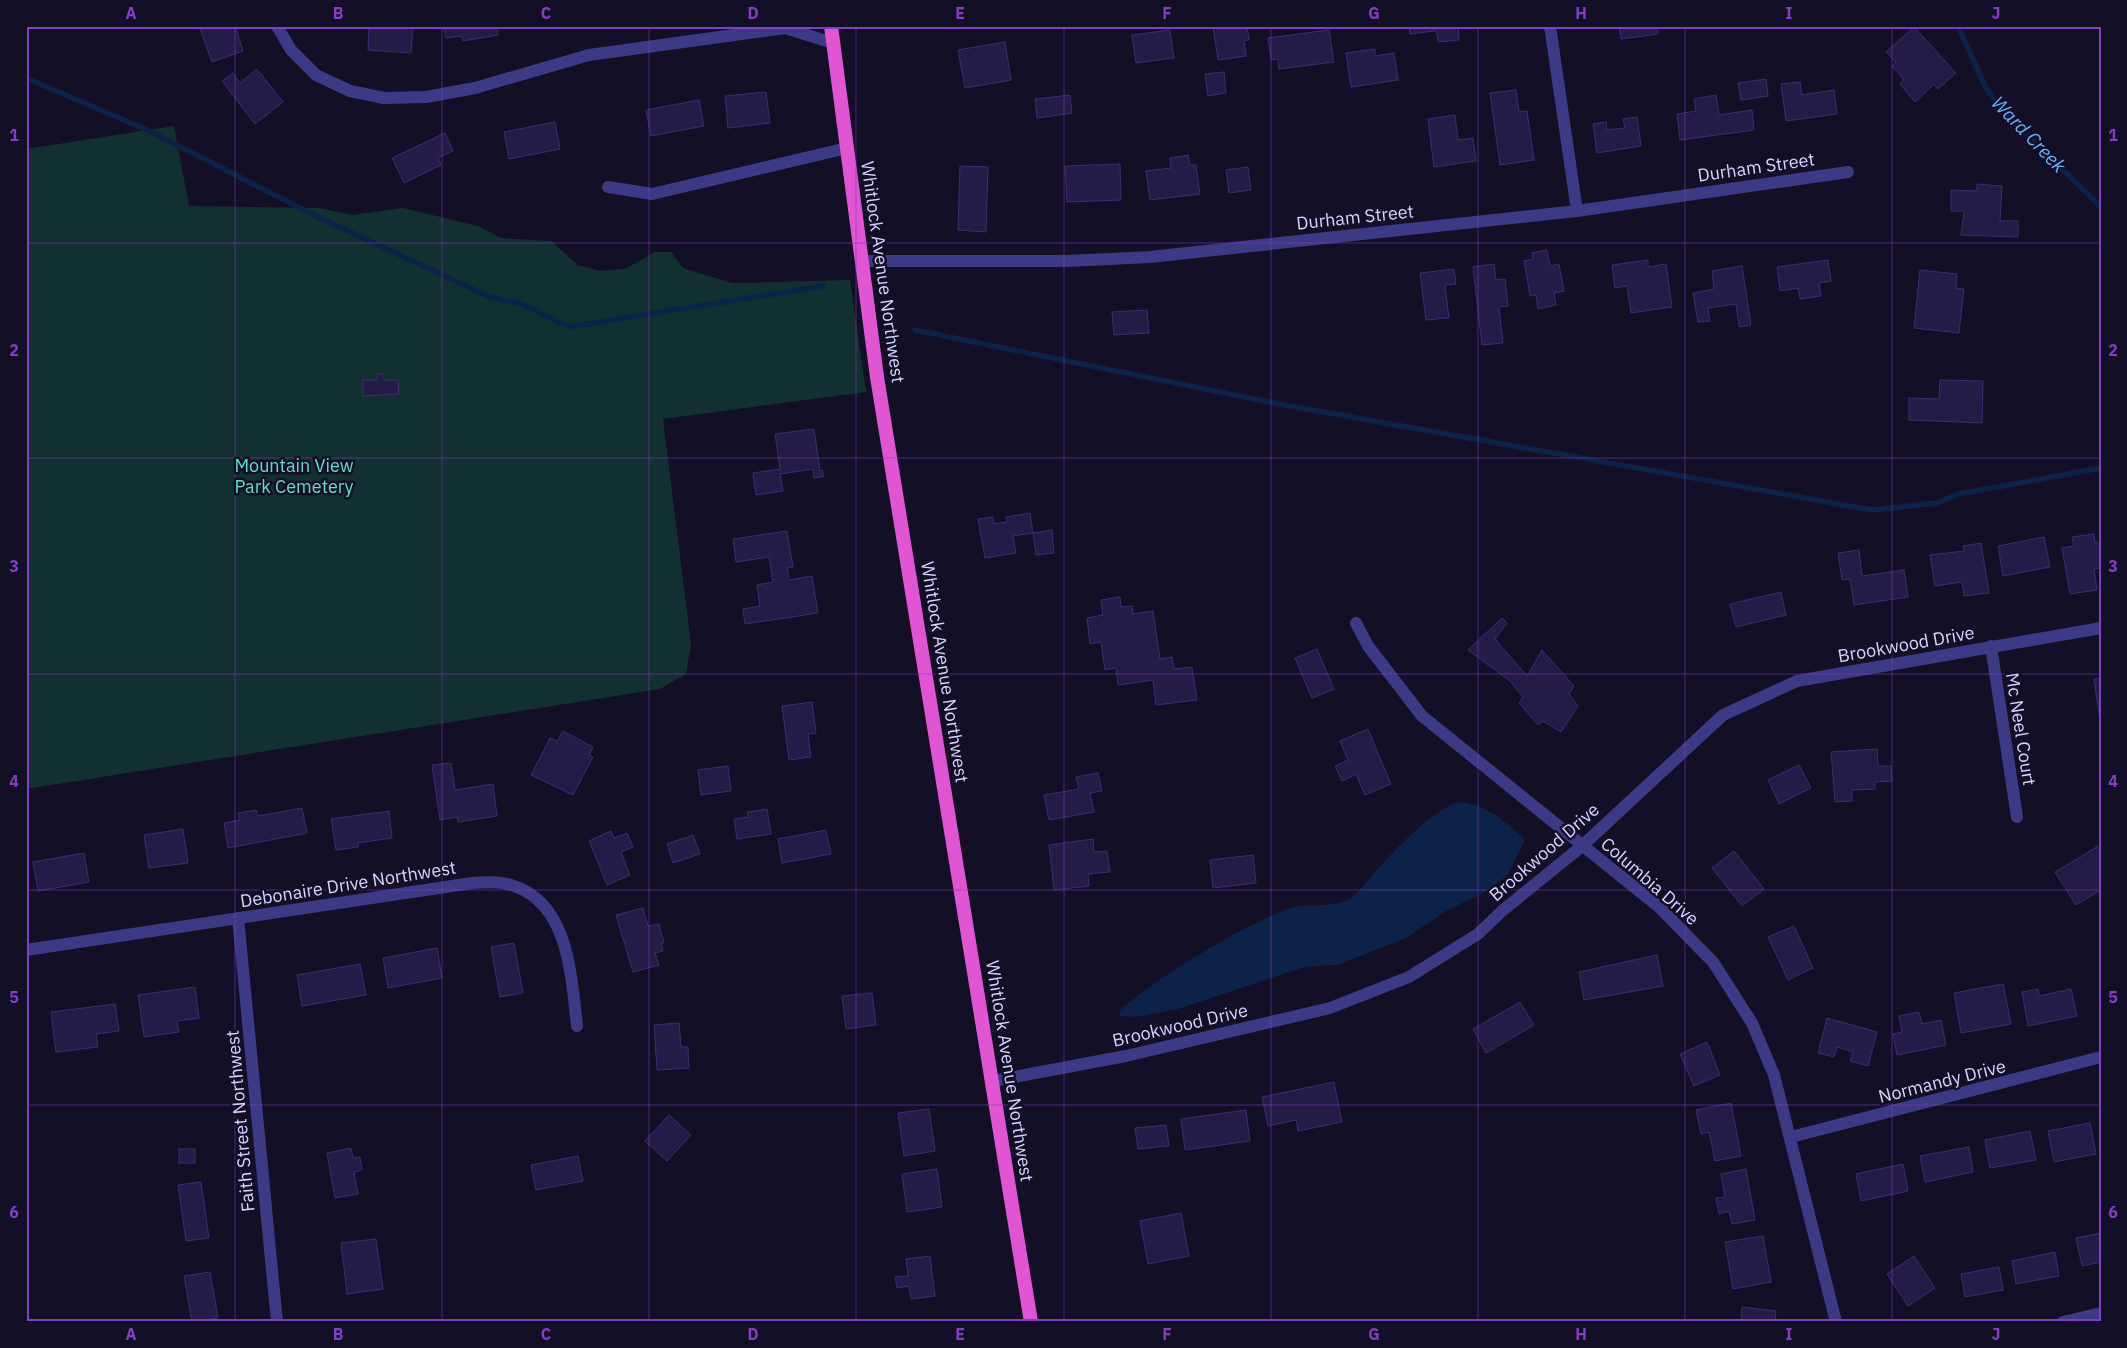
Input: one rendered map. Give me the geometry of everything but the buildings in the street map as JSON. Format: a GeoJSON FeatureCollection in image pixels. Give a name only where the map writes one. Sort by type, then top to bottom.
{"type":"FeatureCollection","features":[{"type":"Feature","properties":{"kind":"highway","name":"Whitlock Avenue Northwest"},"geometry":{"type":"LineString","coordinates":[[831,26],[878,377],[1031,1322]]}},
{"type":"Feature","properties":{"kind":"street"},"geometry":{"type":"LineString","coordinates":[[277,26],[282,39],[298,58],[327,81],[362,95],[397,98],[426,96],[475,88],[589,55],[786,27],[833,43]]}},
{"type":"Feature","properties":{"kind":"street"},"geometry":{"type":"LineString","coordinates":[[1550,26],[1577,211]]}},
{"type":"Feature","properties":{"kind":"street"},"geometry":{"type":"LineString","coordinates":[[608,187],[652,194],[847,148]]}},
{"type":"Feature","properties":{"kind":"street","name":"Durham Street"},"geometry":{"type":"LineString","coordinates":[[862,261],[1067,261],[1150,257],[1577,211],[1848,172]]}},
{"type":"Feature","properties":{"kind":"street","name":"Columbia Drive"},"geometry":{"type":"LineString","coordinates":[[1356,623],[1368,646],[1422,716],[1659,907],[1713,962],[1752,1023],[1774,1075],[1836,1322]]}},
{"type":"Feature","properties":{"kind":"street","name":"Brookwood Drive"},"geometry":{"type":"LineString","coordinates":[[993,1081],[1126,1056],[1330,1008],[1400,980],[1478,934],[1502,911],[1582,846],[1723,715],[1797,681],[2101,628]]}},
{"type":"Feature","properties":{"kind":"street","name":"Mc Neel Court"},"geometry":{"type":"LineString","coordinates":[[1990,646],[2017,817]]}},
{"type":"Feature","properties":{"kind":"street","name":"Debonaire Drive Northwest"},"geometry":{"type":"LineString","coordinates":[[26,950],[472,882],[494,882],[515,886],[533,896],[549,914],[561,934],[569,958],[577,1026]]}},
{"type":"Feature","properties":{"kind":"street","name":"Faith Street Northwest"},"geometry":{"type":"LineString","coordinates":[[238,918],[277,1322]]}},
{"type":"Feature","properties":{"kind":"street","name":"Normandy Drive"},"geometry":{"type":"LineString","coordinates":[[1791,1137],[2101,1056]]}},
{"type":"Feature","properties":{"kind":"street"},"geometry":{"type":"LineString","coordinates":[[2063,1322],[2101,1313]]}},
{"type":"Feature","properties":{"kind":"green space","name":"Mountain View Park Cemetery"},"geometry":{"type":"Polygon","coordinates":[[[174,126],[189,206],[319,208],[353,215],[403,208],[478,226],[501,238],[551,241],[578,265],[601,271],[625,269],[655,252],[671,252],[683,268],[732,283],[850,280],[866,392],[663,419],[691,644],[686,674],[660,689],[26,789],[26,149],[174,126]]]}},
{"type":"Feature","properties":{"kind":"water"},"geometry":{"type":"Polygon","coordinates":[[[1456,802],[1476,805],[1485,809],[1510,826],[1525,840],[1507,876],[1483,893],[1448,910],[1404,939],[1337,965],[1305,967],[1178,1009],[1136,1017],[1120,1016],[1119,1011],[1156,982],[1200,954],[1245,929],[1287,909],[1340,903],[1352,897],[1407,838],[1436,814],[1456,802]]]}},
{"type":"Feature","properties":{"kind":"waterway","name":"Ward Creek"},"geometry":{"type":"LineString","coordinates":[[1958,26],[1986,88],[2002,110],[2101,207]]}},
{"type":"Feature","properties":{"kind":"waterway"},"geometry":{"type":"LineString","coordinates":[[26,78],[149,131],[320,218],[490,297],[522,304],[569,327],[823,286]]}},
{"type":"Feature","properties":{"kind":"waterway"},"geometry":{"type":"LineString","coordinates":[[915,330],[1279,404],[1872,510],[1937,503],[1959,494],[2101,468]]}}]}
